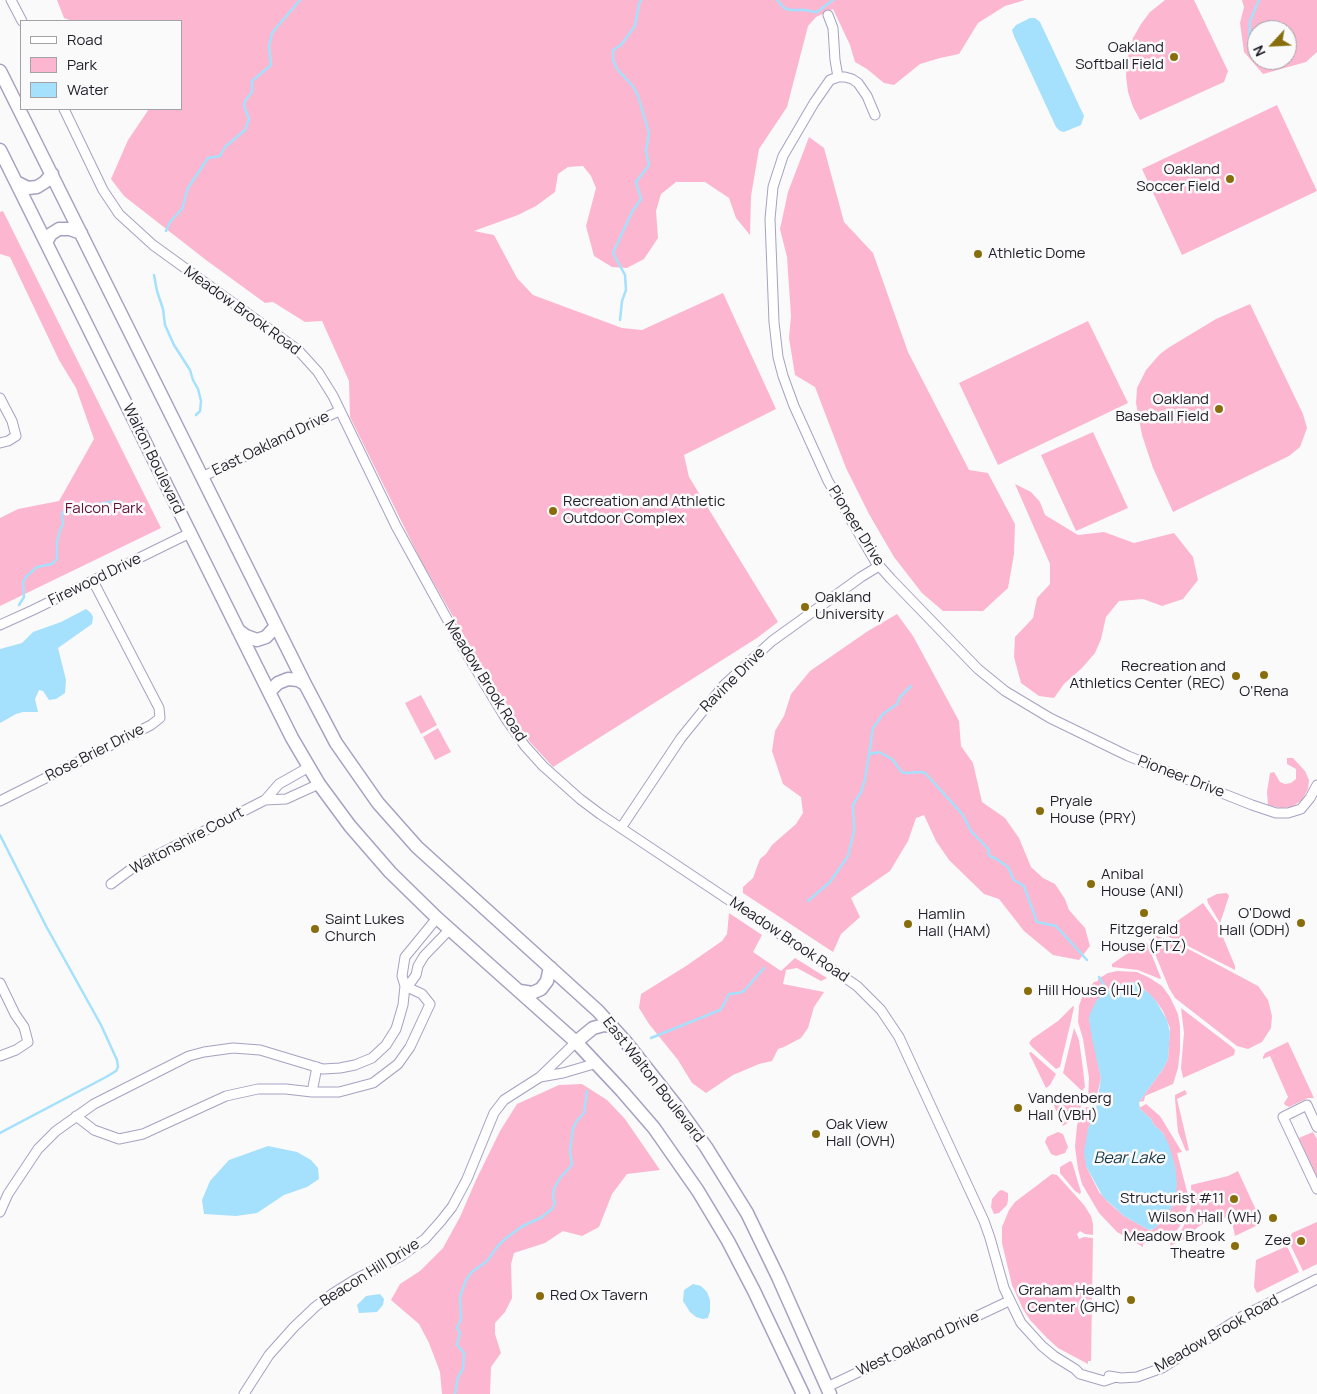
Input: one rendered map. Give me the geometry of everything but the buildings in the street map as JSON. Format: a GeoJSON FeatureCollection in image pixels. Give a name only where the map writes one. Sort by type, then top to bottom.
{"type":"FeatureCollection","features":[{"type":"Feature","properties":{"kind":"main road"},"geometry":{"type":"LineString","coordinates":[[0,71],[304,684]]}},
{"type":"Feature","properties":{"kind":"main road","name":"Walton Boulevard"},"geometry":{"type":"LineString","coordinates":[[0,150],[269,692],[309,767]]}},
{"type":"Feature","properties":{"kind":"main road"},"geometry":{"type":"LineString","coordinates":[[16,182],[28,188],[37,187],[52,174]]}},
{"type":"Feature","properties":{"kind":"main road"},"geometry":{"type":"LineString","coordinates":[[46,242],[51,234],[59,229],[70,228],[81,233]]}},
{"type":"Feature","properties":{"kind":"main road"},"geometry":{"type":"LineString","coordinates":[[238,630],[246,636],[257,640],[266,637],[276,626]]}},
{"type":"Feature","properties":{"kind":"main road"},"geometry":{"type":"LineString","coordinates":[[269,692],[278,683],[288,679],[304,684]]}},
{"type":"Feature","properties":{"kind":"main road","name":"East Walton Boulevard"},"geometry":{"type":"LineString","coordinates":[[304,684],[327,727],[363,783],[408,838],[449,878],[550,967],[612,1026],[678,1108],[706,1147],[734,1192],[768,1255],[828,1391]]}},
{"type":"Feature","properties":{"kind":"main road","name":"East Walton Boulevard"},"geometry":{"type":"LineString","coordinates":[[309,767],[338,810],[378,859],[437,918],[576,1042],[654,1128],[712,1212],[747,1276],[802,1394]]}},
{"type":"Feature","properties":{"kind":"main road"},"geometry":{"type":"LineString","coordinates":[[520,991],[532,993],[541,989],[547,981],[550,967]]}},
{"type":"Feature","properties":{"kind":"main road"},"geometry":{"type":"LineString","coordinates":[[576,1042],[593,1028],[604,1025],[612,1026]]}},
{"type":"Feature","properties":{"kind":"street"},"geometry":{"type":"LineString","coordinates":[[11,0],[21,20]]}},
{"type":"Feature","properties":{"kind":"street"},"geometry":{"type":"LineString","coordinates":[[828,15],[833,28],[838,77],[852,79],[858,83],[867,96],[875,115]]}},
{"type":"Feature","properties":{"kind":"street","name":"Pioneer Drive"},"geometry":{"type":"LineString","coordinates":[[838,77],[830,80],[824,86],[791,140],[777,171],[770,219],[774,322],[778,357],[783,376],[812,449],[828,481],[879,566],[978,669],[1005,692],[1050,718],[1128,756],[1276,813],[1288,813],[1300,808],[1310,798],[1317,785]]}},
{"type":"Feature","properties":{"kind":"street","name":"Meadow Brook Road"},"geometry":{"type":"LineString","coordinates":[[64,110],[102,190],[119,214],[153,245],[298,350],[318,372],[333,396],[379,493],[417,566],[506,720],[526,746],[560,782],[580,799],[857,986],[881,1010],[899,1038],[984,1221],[1009,1301],[1021,1323],[1034,1338],[1054,1356],[1075,1369],[1082,1369],[1113,1378],[1137,1377],[1162,1368],[1243,1316],[1317,1279]]}},
{"type":"Feature","properties":{"kind":"street"},"geometry":{"type":"LineString","coordinates":[[0,398],[12,421],[16,436],[0,443]]}},
{"type":"Feature","properties":{"kind":"street","name":"East Oakland Drive"},"geometry":{"type":"LineString","coordinates":[[202,477],[339,411]]}},
{"type":"Feature","properties":{"kind":"street","name":"Firewood Drive"},"geometry":{"type":"LineString","coordinates":[[0,625],[190,533]]}},
{"type":"Feature","properties":{"kind":"street","name":"Ravine Drive"},"geometry":{"type":"LineString","coordinates":[[621,828],[680,738],[724,685],[772,641],[879,566]]}},
{"type":"Feature","properties":{"kind":"street","name":"Rose Brier Drive"},"geometry":{"type":"LineString","coordinates":[[0,801],[151,725],[160,718],[159,708],[93,581]]}},
{"type":"Feature","properties":{"kind":"street","name":"Waltonshire Court"},"geometry":{"type":"LineString","coordinates":[[111,884],[134,867],[265,800],[280,784],[309,767]]}},
{"type":"Feature","properties":{"kind":"street","name":"Waltonshire Court"},"geometry":{"type":"LineString","coordinates":[[265,800],[286,799],[319,784]]}},
{"type":"Feature","properties":{"kind":"street"},"geometry":{"type":"LineString","coordinates":[[0,1212],[8,1194],[38,1149],[56,1131],[94,1104],[189,1056],[233,1048],[260,1050],[323,1068],[340,1068],[355,1065],[372,1058],[386,1045],[396,1029],[404,1005],[405,986],[402,976],[406,957],[437,918]]}},
{"type":"Feature","properties":{"kind":"street"},"geometry":{"type":"LineString","coordinates":[[405,986],[416,975],[418,966],[424,956],[450,929]]}},
{"type":"Feature","properties":{"kind":"street"},"geometry":{"type":"LineString","coordinates":[[414,947],[424,956]]}},
{"type":"Feature","properties":{"kind":"street"},"geometry":{"type":"LineString","coordinates":[[0,983],[15,1014],[24,1027],[28,1042],[0,1056]]}},
{"type":"Feature","properties":{"kind":"street"},"geometry":{"type":"LineString","coordinates":[[76,1116],[94,1130],[119,1138],[143,1134],[226,1096],[258,1089],[339,1092],[373,1083],[398,1064],[410,1047],[430,1004],[422,994],[405,986]]}},
{"type":"Feature","properties":{"kind":"street","name":"Beacon Hill Drive"},"geometry":{"type":"LineString","coordinates":[[244,1394],[269,1355],[315,1307],[356,1279],[400,1256],[424,1239],[441,1221],[452,1207],[467,1179],[494,1113],[504,1100],[540,1077],[576,1042]]}},
{"type":"Feature","properties":{"kind":"street","name":"Beacon Hill Drive"},"geometry":{"type":"LineString","coordinates":[[540,1077],[563,1073],[597,1063]]}},
{"type":"Feature","properties":{"kind":"street"},"geometry":{"type":"LineString","coordinates":[[312,1092],[317,1067]]}},
{"type":"Feature","properties":{"kind":"street"},"geometry":{"type":"LineString","coordinates":[[1317,1127],[1307,1105],[1283,1116],[1317,1189]]}},
{"type":"Feature","properties":{"kind":"street","name":"West Oakland Drive"},"geometry":{"type":"LineString","coordinates":[[828,1391],[1009,1301]]}},
{"type":"Feature","properties":{"kind":"green space"},"geometry":{"type":"Polygon","coordinates":[[[57,0],[1025,0],[1005,6],[978,23],[959,54],[920,64],[894,85],[884,83],[855,62],[850,45],[833,9],[816,17],[808,26],[787,107],[759,149],[751,196],[750,235],[736,218],[729,198],[705,182],[676,182],[661,194],[656,211],[658,238],[644,259],[627,268],[612,267],[594,256],[586,226],[596,188],[591,176],[583,166],[568,167],[558,174],[555,192],[536,206],[518,215],[474,231],[494,235],[517,278],[533,295],[622,328],[642,330],[723,293],[776,409],[684,455],[689,477],[778,622],[757,638],[553,767],[530,742],[500,698],[420,559],[350,417],[349,381],[322,321],[305,322],[273,302],[265,303],[124,196],[111,179],[128,140],[148,110],[182,110],[182,20],[69,20],[64,18],[57,0]]]}},
{"type":"Feature","properties":{"kind":"green space","name":"Oakland Softball Field"},"geometry":{"type":"Polygon","coordinates":[[[1165,0],[1194,0],[1228,71],[1224,82],[1140,120],[1128,92],[1127,60],[1133,38],[1141,24],[1150,12],[1165,0]]]}},
{"type":"Feature","properties":{"kind":"green space"},"geometry":{"type":"Polygon","coordinates":[[[1242,0],[1317,0],[1317,52],[1306,62],[1297,65],[1297,20],[1247,20],[1247,55],[1244,52],[1240,23],[1244,7],[1242,0]]]}},
{"type":"Feature","properties":{"kind":"green space"},"geometry":{"type":"Polygon","coordinates":[[[1260,70],[1277,70],[1263,74],[1260,70]]]}},
{"type":"Feature","properties":{"kind":"green space","name":"Oakland Soccer Field"},"geometry":{"type":"Polygon","coordinates":[[[1277,105],[1317,191],[1182,255],[1142,169],[1277,105]]]}},
{"type":"Feature","properties":{"kind":"green space"},"geometry":{"type":"Polygon","coordinates":[[[809,137],[824,148],[844,222],[873,253],[908,352],[969,470],[988,473],[1015,524],[1014,554],[1008,588],[983,611],[943,611],[922,593],[894,557],[869,514],[846,468],[815,387],[795,375],[789,338],[791,316],[787,257],[780,229],[788,192],[809,137]]]}},
{"type":"Feature","properties":{"kind":"green space","name":"Falcon Park"},"geometry":{"type":"Polygon","coordinates":[[[3,211],[161,528],[0,606],[0,518],[18,509],[59,501],[94,439],[76,388],[59,360],[10,257],[0,254],[0,212],[3,211]]]}},
{"type":"Feature","properties":{"kind":"green space","name":"Oakland Baseball Field"},"geometry":{"type":"Polygon","coordinates":[[[1250,304],[1303,414],[1307,428],[1300,447],[1289,456],[1173,512],[1153,468],[1142,435],[1136,403],[1137,388],[1146,370],[1168,348],[1216,319],[1250,304]]]}},
{"type":"Feature","properties":{"kind":"green space"},"geometry":{"type":"Polygon","coordinates":[[[1088,321],[1128,403],[998,465],[959,383],[1088,321]]]}},
{"type":"Feature","properties":{"kind":"green space"},"geometry":{"type":"Polygon","coordinates":[[[1093,432],[1128,508],[1076,531],[1041,455],[1093,432]]]}},
{"type":"Feature","properties":{"kind":"green space"},"geometry":{"type":"Polygon","coordinates":[[[1015,484],[1031,492],[1040,502],[1045,515],[1078,535],[1104,532],[1134,543],[1174,533],[1193,557],[1198,580],[1183,599],[1162,606],[1143,599],[1119,601],[1106,617],[1101,639],[1095,653],[1064,684],[1054,698],[1039,696],[1021,683],[1014,657],[1015,637],[1033,618],[1037,598],[1050,584],[1050,564],[1015,484]]]}},
{"type":"Feature","properties":{"kind":"green space"},"geometry":{"type":"Polygon","coordinates":[[[897,614],[913,636],[959,721],[961,746],[973,763],[982,802],[1005,818],[1019,838],[1031,867],[1043,878],[1055,884],[1065,899],[1069,910],[1085,928],[1090,946],[1079,960],[1053,955],[1024,931],[999,899],[984,894],[949,860],[936,841],[924,815],[916,818],[908,841],[890,871],[851,898],[860,917],[841,934],[833,952],[743,893],[743,887],[753,878],[760,859],[772,845],[796,824],[803,813],[801,797],[783,784],[772,751],[775,731],[784,716],[791,694],[810,671],[868,631],[897,614]]]}},
{"type":"Feature","properties":{"kind":"green space"},"geometry":{"type":"Polygon","coordinates":[[[421,695],[437,725],[421,734],[405,703],[421,695]]]}},
{"type":"Feature","properties":{"kind":"green space"},"geometry":{"type":"Polygon","coordinates":[[[438,728],[451,752],[435,760],[423,737],[438,728]]]}},
{"type":"Feature","properties":{"kind":"green space"},"geometry":{"type":"Polygon","coordinates":[[[1287,758],[1293,758],[1305,771],[1309,780],[1308,789],[1302,800],[1292,807],[1281,808],[1268,805],[1267,792],[1270,773],[1274,772],[1280,782],[1285,784],[1291,783],[1296,779],[1296,769],[1287,764],[1287,758]]]}},
{"type":"Feature","properties":{"kind":"green space"},"geometry":{"type":"Polygon","coordinates":[[[1227,893],[1229,896],[1220,923],[1207,899],[1217,894],[1227,893]]]}},
{"type":"Feature","properties":{"kind":"green space"},"geometry":{"type":"Polygon","coordinates":[[[1203,903],[1217,923],[1235,970],[1160,933],[1203,903]]]}},
{"type":"Feature","properties":{"kind":"green space"},"geometry":{"type":"Polygon","coordinates":[[[729,913],[762,935],[753,952],[781,971],[795,958],[827,978],[821,981],[797,968],[786,970],[783,984],[824,992],[814,1007],[808,1028],[801,1038],[778,1049],[772,1061],[759,1064],[733,1075],[706,1093],[692,1083],[678,1060],[649,1024],[639,1008],[641,994],[722,941],[727,934],[729,913]]]}},
{"type":"Feature","properties":{"kind":"green space"},"geometry":{"type":"Polygon","coordinates":[[[1157,936],[1181,945],[1258,986],[1268,1000],[1272,1016],[1271,1028],[1262,1042],[1248,1049],[1237,1046],[1175,998],[1149,939],[1157,936]]]}},
{"type":"Feature","properties":{"kind":"green space"},"geometry":{"type":"Polygon","coordinates":[[[1144,942],[1147,943],[1160,979],[1138,970],[1112,967],[1112,964],[1144,942]]]}},
{"type":"Feature","properties":{"kind":"green space"},"geometry":{"type":"Polygon","coordinates":[[[1117,971],[1137,972],[1148,977],[1162,986],[1170,997],[1178,1014],[1180,1026],[1178,1068],[1173,1084],[1145,1096],[1144,1101],[1139,1102],[1168,1059],[1170,1028],[1163,1011],[1141,986],[1133,982],[1111,987],[1104,993],[1089,1018],[1101,1078],[1095,1104],[1088,1102],[1089,1078],[1083,1039],[1078,1022],[1079,1006],[1083,994],[1094,982],[1108,973],[1117,971]]]}},
{"type":"Feature","properties":{"kind":"green space"},"geometry":{"type":"Polygon","coordinates":[[[1073,1006],[1060,1067],[1056,1069],[1029,1043],[1058,1021],[1073,1006]]]}},
{"type":"Feature","properties":{"kind":"green space"},"geometry":{"type":"Polygon","coordinates":[[[1181,1008],[1232,1047],[1235,1050],[1234,1055],[1183,1078],[1181,1068],[1184,1033],[1181,1008]]]}},
{"type":"Feature","properties":{"kind":"green space"},"geometry":{"type":"Polygon","coordinates":[[[1074,1028],[1079,1040],[1083,1069],[1085,1087],[1082,1091],[1063,1073],[1074,1028]]]}},
{"type":"Feature","properties":{"kind":"green space"},"geometry":{"type":"Polygon","coordinates":[[[1288,1042],[1314,1098],[1308,1098],[1289,1107],[1284,1103],[1288,1097],[1270,1056],[1263,1059],[1265,1053],[1288,1042]]]}},
{"type":"Feature","properties":{"kind":"green space"},"geometry":{"type":"Polygon","coordinates":[[[1031,1052],[1056,1074],[1050,1085],[1046,1088],[1029,1053],[1031,1052]]]}},
{"type":"Feature","properties":{"kind":"green space"},"geometry":{"type":"Polygon","coordinates":[[[582,1084],[607,1100],[625,1119],[660,1170],[627,1174],[612,1194],[599,1227],[582,1236],[563,1231],[545,1243],[514,1253],[511,1264],[512,1298],[505,1312],[495,1323],[495,1334],[501,1353],[491,1367],[490,1394],[442,1394],[440,1372],[429,1343],[419,1324],[391,1300],[400,1284],[420,1271],[443,1248],[460,1217],[500,1131],[517,1104],[559,1085],[582,1084]]]}},
{"type":"Feature","properties":{"kind":"green space"},"geometry":{"type":"Polygon","coordinates":[[[1185,1090],[1187,1094],[1177,1099],[1189,1150],[1186,1151],[1178,1132],[1175,1099],[1175,1095],[1185,1090]]]}},
{"type":"Feature","properties":{"kind":"green space"},"geometry":{"type":"Polygon","coordinates":[[[1059,1095],[1082,1104],[1076,1117],[1063,1126],[1050,1097],[1059,1095]]]}},
{"type":"Feature","properties":{"kind":"green space"},"geometry":{"type":"Polygon","coordinates":[[[1146,1104],[1160,1116],[1182,1152],[1177,1153],[1189,1199],[1183,1221],[1178,1229],[1167,1237],[1165,1234],[1143,1244],[1143,1247],[1117,1232],[1099,1213],[1082,1184],[1075,1147],[1077,1125],[1081,1114],[1086,1107],[1096,1109],[1088,1129],[1086,1166],[1099,1192],[1109,1203],[1124,1216],[1152,1230],[1168,1215],[1176,1198],[1175,1166],[1163,1133],[1139,1108],[1146,1104]]]}},
{"type":"Feature","properties":{"kind":"green space"},"geometry":{"type":"Polygon","coordinates":[[[1058,1132],[1063,1134],[1068,1147],[1065,1153],[1056,1156],[1051,1154],[1045,1142],[1047,1137],[1058,1132]]]}},
{"type":"Feature","properties":{"kind":"green space"},"geometry":{"type":"Polygon","coordinates":[[[1313,1132],[1317,1139],[1317,1176],[1299,1138],[1313,1132]]]}},
{"type":"Feature","properties":{"kind":"green space"},"geometry":{"type":"Polygon","coordinates":[[[1070,1161],[1072,1162],[1080,1194],[1075,1191],[1060,1173],[1060,1167],[1070,1161]]]}},
{"type":"Feature","properties":{"kind":"green space"},"geometry":{"type":"Polygon","coordinates":[[[1238,1171],[1262,1223],[1235,1236],[1231,1217],[1206,1221],[1188,1235],[1189,1237],[1170,1246],[1171,1241],[1182,1229],[1189,1215],[1192,1200],[1191,1185],[1228,1176],[1238,1171]]]}},
{"type":"Feature","properties":{"kind":"green space"},"geometry":{"type":"Polygon","coordinates":[[[1052,1174],[1057,1175],[1084,1205],[1091,1216],[1093,1224],[1093,1235],[1080,1231],[1077,1234],[1079,1239],[1084,1237],[1093,1238],[1091,1361],[1088,1361],[1088,1364],[1058,1348],[1030,1320],[1012,1285],[1002,1243],[1002,1227],[1009,1210],[1015,1202],[1052,1174]]]}},
{"type":"Feature","properties":{"kind":"green space"},"geometry":{"type":"Polygon","coordinates":[[[1002,1190],[1008,1193],[1007,1205],[999,1213],[994,1214],[991,1207],[992,1199],[1002,1190]]]}},
{"type":"Feature","properties":{"kind":"green space"},"geometry":{"type":"Polygon","coordinates":[[[1317,1222],[1317,1264],[1303,1271],[1289,1242],[1292,1233],[1317,1222]]]}},
{"type":"Feature","properties":{"kind":"green space"},"geometry":{"type":"Polygon","coordinates":[[[1287,1246],[1299,1272],[1257,1293],[1254,1287],[1256,1260],[1287,1246]]]}},
{"type":"Feature","properties":{"kind":"water"},"geometry":{"type":"Polygon","coordinates":[[[1030,18],[1035,18],[1040,22],[1084,116],[1081,125],[1064,132],[1056,127],[1012,30],[1016,25],[1030,18]]]}},
{"type":"Feature","properties":{"kind":"water"},"geometry":{"type":"Polygon","coordinates":[[[86,609],[93,617],[92,624],[58,648],[66,680],[65,693],[56,699],[49,700],[43,691],[39,690],[35,699],[38,712],[16,714],[0,723],[0,649],[22,643],[33,632],[61,622],[86,609]]]}},
{"type":"Feature","properties":{"kind":"water","name":"Bear Lake"},"geometry":{"type":"Polygon","coordinates":[[[1133,982],[1149,993],[1156,1001],[1167,1020],[1170,1032],[1168,1059],[1139,1102],[1140,1109],[1163,1133],[1169,1145],[1175,1166],[1176,1198],[1168,1215],[1154,1229],[1149,1230],[1124,1216],[1103,1197],[1086,1166],[1084,1152],[1088,1129],[1096,1109],[1101,1078],[1092,1039],[1090,1014],[1096,1001],[1107,990],[1124,983],[1133,982]]]}},
{"type":"Feature","properties":{"kind":"water"},"geometry":{"type":"Polygon","coordinates":[[[268,1146],[297,1152],[311,1160],[318,1168],[319,1179],[307,1187],[284,1195],[257,1213],[236,1216],[204,1214],[202,1200],[210,1181],[229,1160],[268,1146]]]}},
{"type":"Feature","properties":{"kind":"water"},"geometry":{"type":"Polygon","coordinates":[[[693,1284],[701,1286],[707,1292],[710,1300],[708,1318],[696,1317],[690,1312],[683,1301],[684,1290],[693,1284]]]}},
{"type":"Feature","properties":{"kind":"water"},"geometry":{"type":"Polygon","coordinates":[[[380,1294],[384,1299],[383,1305],[377,1312],[359,1313],[357,1305],[366,1296],[380,1294]]]}},
{"type":"Feature","properties":{"kind":"waterway"},"geometry":{"type":"LineString","coordinates":[[166,231],[170,222],[182,209],[188,188],[208,158],[220,156],[225,147],[245,130],[249,119],[244,106],[245,101],[252,92],[252,81],[271,65],[269,46],[272,33],[300,0]]}},
{"type":"Feature","properties":{"kind":"waterway"},"geometry":{"type":"LineString","coordinates":[[620,320],[622,301],[626,290],[625,275],[613,253],[632,212],[641,199],[636,182],[649,165],[646,151],[649,133],[638,96],[633,86],[617,69],[613,60],[613,50],[621,45],[635,26],[641,0]]}},
{"type":"Feature","properties":{"kind":"waterway"},"geometry":{"type":"LineString","coordinates":[[777,0],[784,8],[790,10],[814,12],[817,12],[833,0]]}},
{"type":"Feature","properties":{"kind":"waterway"},"geometry":{"type":"LineString","coordinates":[[1250,20],[1259,0]]}},
{"type":"Feature","properties":{"kind":"waterway"},"geometry":{"type":"LineString","coordinates":[[154,275],[165,325],[174,345],[190,370],[198,389],[201,401],[200,411],[196,415]]}},
{"type":"Feature","properties":{"kind":"waterway"},"geometry":{"type":"LineString","coordinates":[[19,605],[24,597],[23,582],[27,576],[37,567],[52,564],[57,559],[57,542],[63,524],[63,512],[77,513],[94,505],[115,501]]}},
{"type":"Feature","properties":{"kind":"waterway"},"geometry":{"type":"LineString","coordinates":[[808,901],[830,882],[848,856],[854,831],[853,805],[861,792],[865,780],[873,728],[883,714],[897,704],[900,697],[911,686]]}},
{"type":"Feature","properties":{"kind":"waterway"},"geometry":{"type":"LineString","coordinates":[[870,754],[879,752],[892,759],[904,773],[923,772],[926,774],[963,815],[971,831],[989,850],[988,853],[991,857],[1008,867],[1014,880],[1024,886],[1037,922],[1056,926],[1087,960]]}},
{"type":"Feature","properties":{"kind":"waterway"},"geometry":{"type":"LineString","coordinates":[[0,835],[46,926],[101,1025],[117,1060],[118,1067],[116,1071],[106,1077],[0,1133]]}},
{"type":"Feature","properties":{"kind":"waterway"},"geometry":{"type":"LineString","coordinates":[[651,1038],[720,1010],[729,994],[744,991],[764,968]]}},
{"type":"Feature","properties":{"kind":"waterway"},"geometry":{"type":"LineString","coordinates":[[1099,977],[1107,990]]}},
{"type":"Feature","properties":{"kind":"waterway"},"geometry":{"type":"LineString","coordinates":[[455,1394],[458,1377],[463,1369],[464,1353],[457,1345],[460,1333],[457,1328],[461,1319],[460,1297],[466,1280],[472,1272],[487,1261],[505,1239],[521,1227],[542,1217],[552,1209],[555,1203],[553,1197],[554,1189],[560,1178],[572,1165],[570,1151],[573,1129],[584,1113],[587,1091]]}},
{"type":"Feature","properties":{"kind":"place","name":"Oakland Softball Field"},"geometry":{"type":"Point","coordinates":[1174,57]}},
{"type":"Feature","properties":{"kind":"place","name":"Oakland Soccer Field"},"geometry":{"type":"Point","coordinates":[1230,179]}},
{"type":"Feature","properties":{"kind":"place","name":"Athletic Dome"},"geometry":{"type":"Point","coordinates":[978,254]}},
{"type":"Feature","properties":{"kind":"place","name":"Oakland Baseball Field"},"geometry":{"type":"Point","coordinates":[1219,409]}},
{"type":"Feature","properties":{"kind":"place","name":"Recreation and Athletic Outdoor Complex"},"geometry":{"type":"Point","coordinates":[553,511]}},
{"type":"Feature","properties":{"kind":"place","name":"Oakland University"},"geometry":{"type":"Point","coordinates":[805,607]}},
{"type":"Feature","properties":{"kind":"place","name":"O'Rena"},"geometry":{"type":"Point","coordinates":[1264,675]}},
{"type":"Feature","properties":{"kind":"place","name":"Recreation and Athletics Center (REC)"},"geometry":{"type":"Point","coordinates":[1236,676]}},
{"type":"Feature","properties":{"kind":"place","name":"Pryale House (PRY)"},"geometry":{"type":"Point","coordinates":[1040,811]}},
{"type":"Feature","properties":{"kind":"place","name":"Anibal House (ANI)"},"geometry":{"type":"Point","coordinates":[1091,884]}},
{"type":"Feature","properties":{"kind":"place","name":"Fitzgerald House (FTZ)"},"geometry":{"type":"Point","coordinates":[1144,913]}},
{"type":"Feature","properties":{"kind":"place","name":"O'Dowd Hall (ODH)"},"geometry":{"type":"Point","coordinates":[1301,923]}},
{"type":"Feature","properties":{"kind":"place","name":"Hamlin Hall (HAM)"},"geometry":{"type":"Point","coordinates":[908,924]}},
{"type":"Feature","properties":{"kind":"place","name":"Saint Lukes Church"},"geometry":{"type":"Point","coordinates":[315,929]}},
{"type":"Feature","properties":{"kind":"place","name":"Hill House (HIL)"},"geometry":{"type":"Point","coordinates":[1028,991]}},
{"type":"Feature","properties":{"kind":"place","name":"Vandenberg Hall (VBH)"},"geometry":{"type":"Point","coordinates":[1018,1108]}},
{"type":"Feature","properties":{"kind":"place","name":"Oak View Hall (OVH)"},"geometry":{"type":"Point","coordinates":[816,1134]}},
{"type":"Feature","properties":{"kind":"place","name":"Structurist #11"},"geometry":{"type":"Point","coordinates":[1234,1199]}},
{"type":"Feature","properties":{"kind":"place","name":"Wilson Hall (WH)"},"geometry":{"type":"Point","coordinates":[1273,1218]}},
{"type":"Feature","properties":{"kind":"place","name":"Zee"},"geometry":{"type":"Point","coordinates":[1301,1241]}},
{"type":"Feature","properties":{"kind":"place","name":"Meadow Brook Theatre"},"geometry":{"type":"Point","coordinates":[1235,1246]}},
{"type":"Feature","properties":{"kind":"place","name":"Red Ox Tavern"},"geometry":{"type":"Point","coordinates":[540,1296]}},
{"type":"Feature","properties":{"kind":"place","name":"Graham Health Center (GHC)"},"geometry":{"type":"Point","coordinates":[1131,1300]}}]}
